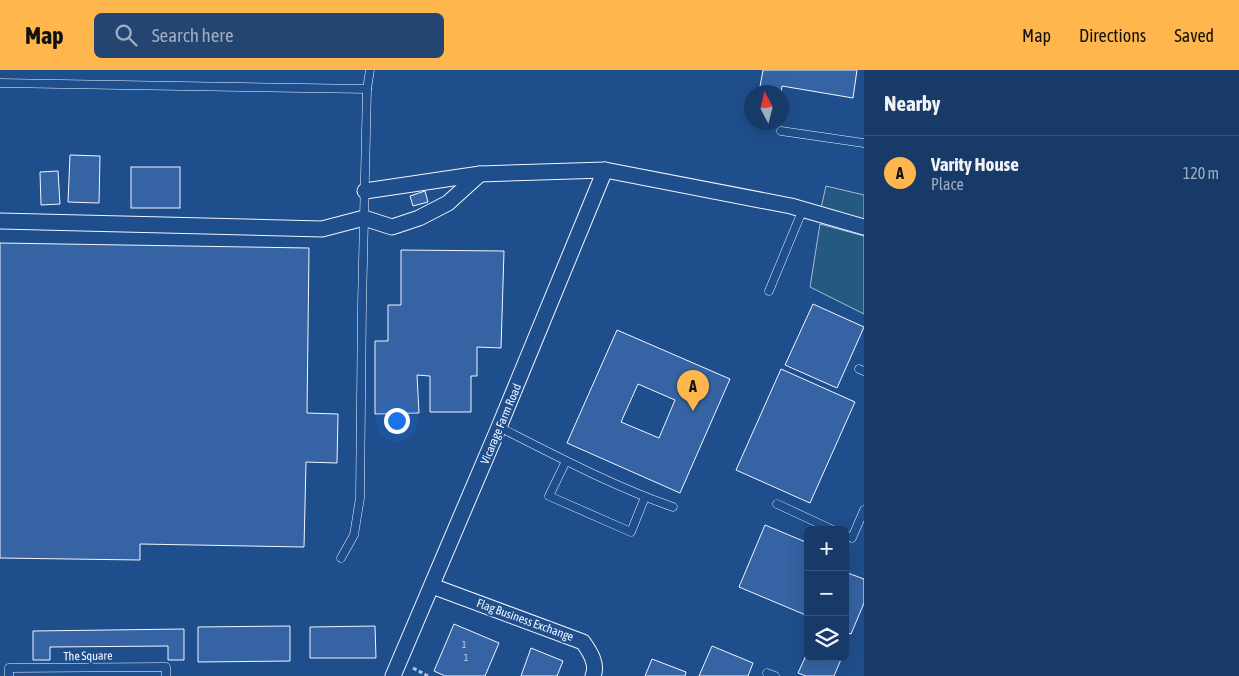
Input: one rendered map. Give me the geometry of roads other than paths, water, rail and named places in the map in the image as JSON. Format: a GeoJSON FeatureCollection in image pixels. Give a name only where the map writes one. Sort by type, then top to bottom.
{"type":"FeatureCollection","features":[{"type":"Feature","properties":{"kind":"street"},"geometry":{"type":"LineString","coordinates":[[365,190],[480,174],[605,170],[803,209],[864,227]]}},
{"type":"Feature","properties":{"kind":"street","name":"Vicarage Farm Road"},"geometry":{"type":"LineString","coordinates":[[392,676],[500,427],[605,170]]}},
{"type":"Feature","properties":{"kind":"street"},"geometry":{"type":"LineString","coordinates":[[0,222],[322,229],[364,218],[392,228],[420,218],[448,203],[480,174]]}},
{"type":"Feature","properties":{"kind":"street","name":"Flag Business Exchange"},"geometry":{"type":"LineString","coordinates":[[432,586],[584,642],[592,656],[595,671],[593,676]]}},
{"type":"Feature","properties":{"kind":"lane"},"geometry":{"type":"LineString","coordinates":[[341,558],[354,535],[360,498],[364,218],[370,70]]}},
{"type":"Feature","properties":{"kind":"lane"},"geometry":{"type":"LineString","coordinates":[[0,83],[368,88]]}},
{"type":"Feature","properties":{"kind":"lane"},"geometry":{"type":"LineString","coordinates":[[781,131],[864,143]]}},
{"type":"Feature","properties":{"kind":"lane"},"geometry":{"type":"LineString","coordinates":[[769,291],[803,209]]}},
{"type":"Feature","properties":{"kind":"lane"},"geometry":{"type":"LineString","coordinates":[[500,427],[566,461],[645,497],[673,507]]}},
{"type":"Feature","properties":{"kind":"lane"},"geometry":{"type":"LineString","coordinates":[[566,461],[549,496],[631,532],[645,497]]}},
{"type":"Feature","properties":{"kind":"lane"},"geometry":{"type":"LineString","coordinates":[[777,504],[824,526]]}},
{"type":"Feature","properties":{"kind":"lane"},"geometry":{"type":"LineString","coordinates":[[849,537],[852,538],[864,510]]}},
{"type":"Feature","properties":{"kind":"lane","name":"The Square"},"geometry":{"type":"LineString","coordinates":[[9,676],[9,668],[156,667],[166,667],[166,676]]}},
{"type":"Feature","properties":{"kind":"place","name":"Varity House"},"geometry":{"type":"Point","coordinates":[693,411]}}]}
